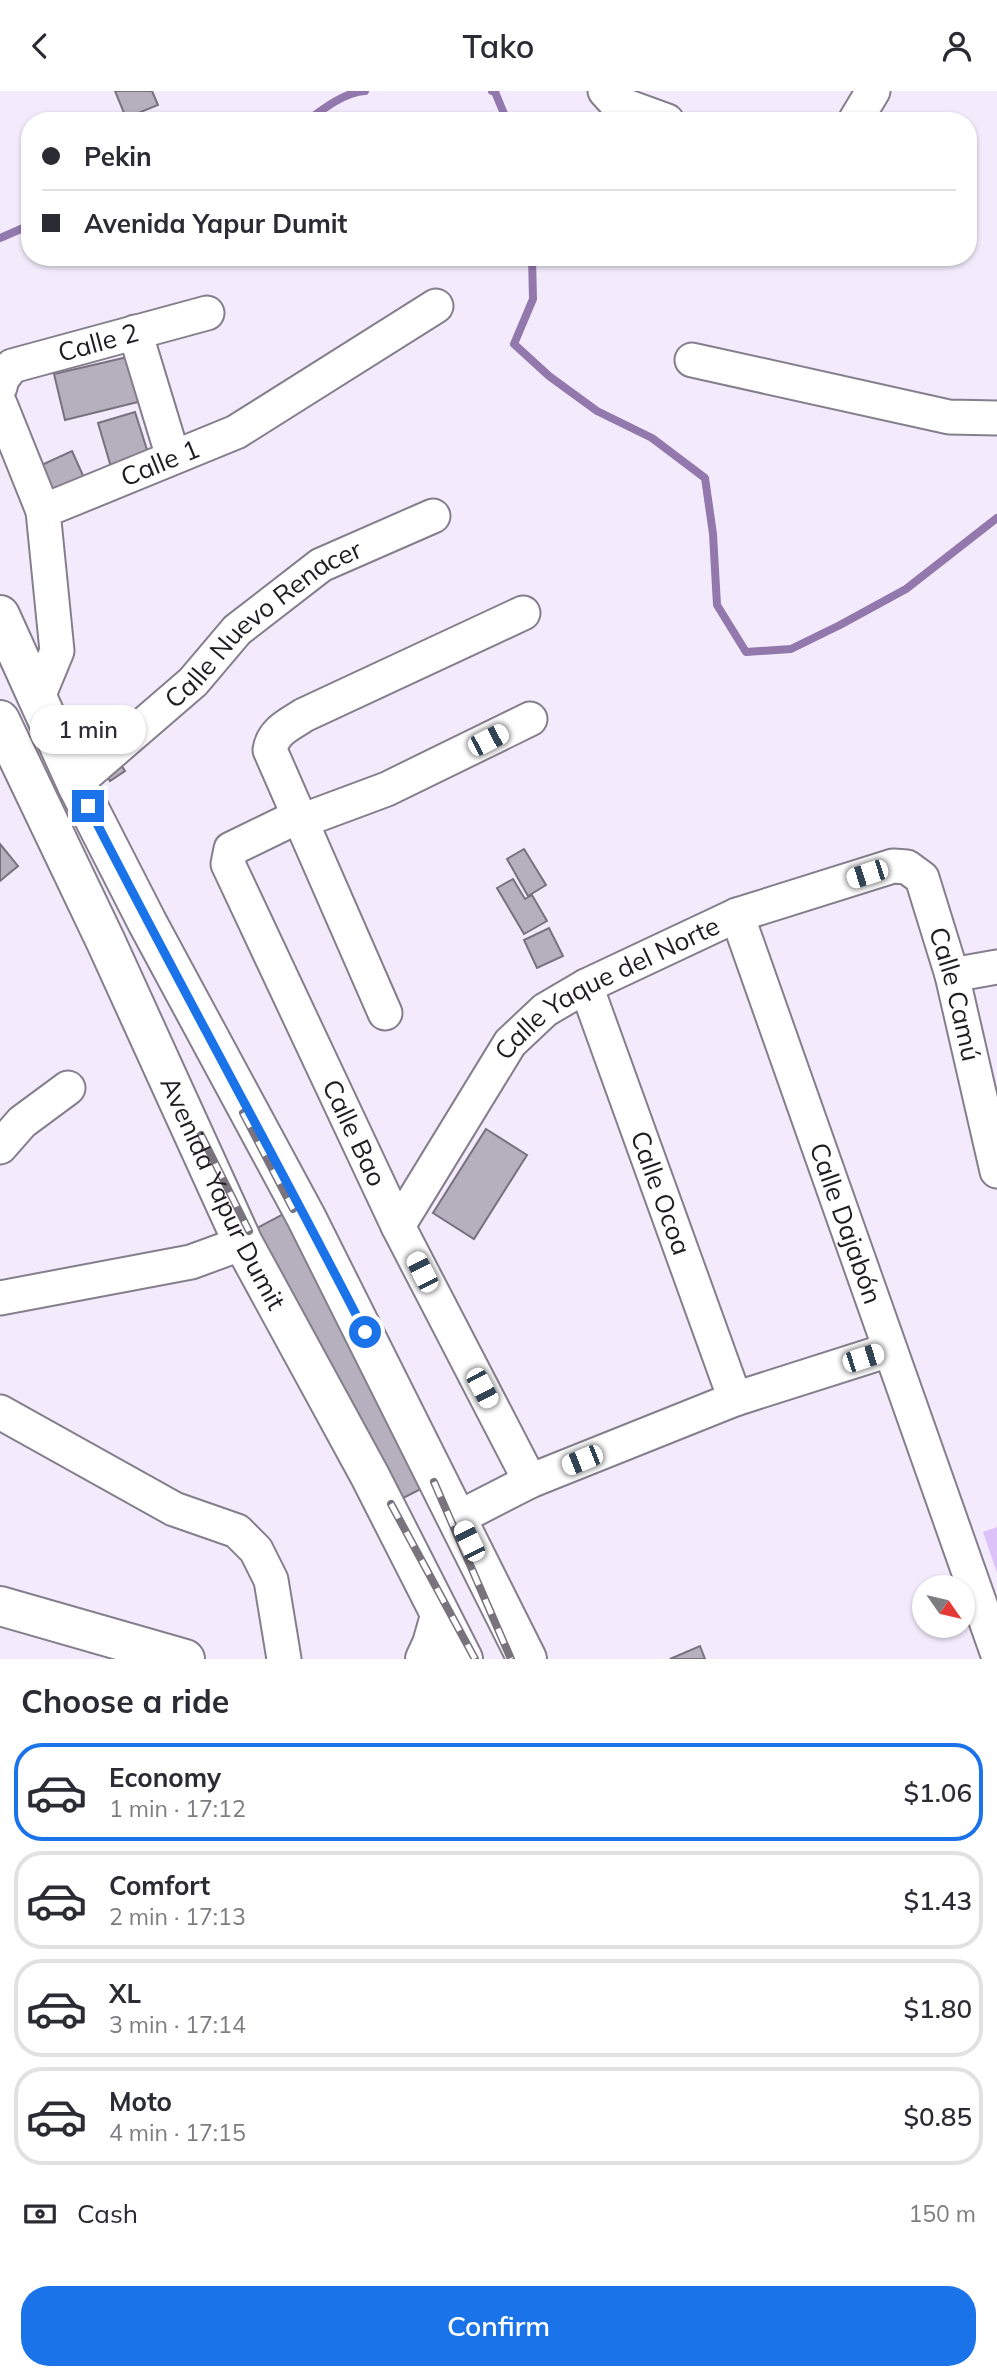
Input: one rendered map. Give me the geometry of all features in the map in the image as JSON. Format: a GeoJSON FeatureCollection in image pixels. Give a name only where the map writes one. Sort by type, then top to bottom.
{"type":"FeatureCollection","features":[{"type":"Feature","properties":{"kind":"main road"},"geometry":{"type":"LineString","coordinates":[[0,615],[76,783],[147,922],[306,1217],[527,1659]]}},
{"type":"Feature","properties":{"kind":"main road","name":"Avenida Yapur Dumit"},"geometry":{"type":"LineString","coordinates":[[0,720],[106,942],[243,1243],[363,1464],[463,1659]]}},
{"type":"Feature","properties":{"kind":"main road"},"geometry":{"type":"LineString","coordinates":[[0,1606],[185,1659]]}},
{"type":"Feature","properties":{"kind":"main road"},"geometry":{"type":"LineString","coordinates":[[425,1659],[440,1616]]}},
{"type":"Feature","properties":{"kind":"street"},"geometry":{"type":"LineString","coordinates":[[605,91],[615,102],[642,112]]}},
{"type":"Feature","properties":{"kind":"street"},"geometry":{"type":"LineString","coordinates":[[860,112],[873,91]]}},
{"type":"Feature","properties":{"kind":"street","name":"Calle 1"},"geometry":{"type":"LineString","coordinates":[[43,511],[236,432],[436,306]]}},
{"type":"Feature","properties":{"kind":"street","name":"Calle 2"},"geometry":{"type":"LineString","coordinates":[[0,387],[2,379],[12,366],[207,313]]}},
{"type":"Feature","properties":{"kind":"street"},"geometry":{"type":"LineString","coordinates":[[135,333],[173,457]]}},
{"type":"Feature","properties":{"kind":"street"},"geometry":{"type":"LineString","coordinates":[[692,360],[949,417],[997,418]]}},
{"type":"Feature","properties":{"kind":"street"},"geometry":{"type":"LineString","coordinates":[[0,404],[43,511],[57,651],[38,697]]}},
{"type":"Feature","properties":{"kind":"street","name":"Calle Nuevo Renacer"},"geometry":{"type":"LineString","coordinates":[[76,783],[193,682],[237,630],[321,565],[432,516]]}},
{"type":"Feature","properties":{"kind":"street"},"geometry":{"type":"LineString","coordinates":[[385,1013],[270,750],[272,739],[304,715],[523,613]]}},
{"type":"Feature","properties":{"kind":"street"},"geometry":{"type":"LineString","coordinates":[[300,818],[387,789],[530,719]]}},
{"type":"Feature","properties":{"kind":"street","name":"Calle Bao"},"geometry":{"type":"LineString","coordinates":[[300,818],[231,849],[228,864],[398,1226],[530,1481]]}},
{"type":"Feature","properties":{"kind":"street","name":"Calle Yaque del Norte"},"geometry":{"type":"LineString","coordinates":[[398,1226],[510,1043],[545,1010],[586,986],[737,915],[893,866],[907,867]]}},
{"type":"Feature","properties":{"kind":"street","name":"Calle Camú"},"geometry":{"type":"LineString","coordinates":[[907,867],[922,878],[984,1069],[997,1171]]}},
{"type":"Feature","properties":{"kind":"street","name":"Calle Dajabón"},"geometry":{"type":"LineString","coordinates":[[737,915],[997,1652]]}},
{"type":"Feature","properties":{"kind":"street"},"geometry":{"type":"LineString","coordinates":[[952,975],[997,967]]}},
{"type":"Feature","properties":{"kind":"street","name":"Calle Ocoa"},"geometry":{"type":"LineString","coordinates":[[586,986],[735,1399]]}},
{"type":"Feature","properties":{"kind":"street"},"geometry":{"type":"LineString","coordinates":[[0,1147],[22,1122],[68,1088]]}},
{"type":"Feature","properties":{"kind":"street"},"geometry":{"type":"LineString","coordinates":[[0,1298],[191,1262],[243,1243]]}},
{"type":"Feature","properties":{"kind":"street"},"geometry":{"type":"LineString","coordinates":[[457,1518],[530,1481],[735,1399],[889,1350]]}},
{"type":"Feature","properties":{"kind":"street"},"geometry":{"type":"LineString","coordinates":[[0,1412],[174,1509],[237,1531],[256,1549],[271,1580],[284,1659]]}},
{"type":"Feature","properties":{"kind":"shaded area"},"geometry":{"type":"Polygon","coordinates":[[[997,1527],[997,1573],[983,1532],[997,1527]]]}},
{"type":"Feature","properties":{"kind":"building"},"geometry":{"type":"Polygon","coordinates":[[[115,91],[152,91],[158,105],[141,112],[124,112],[115,91]]]}},
{"type":"Feature","properties":{"kind":"building"},"geometry":{"type":"Polygon","coordinates":[[[132,356],[142,401],[65,420],[54,374],[132,356]]]}},
{"type":"Feature","properties":{"kind":"building"},"geometry":{"type":"Polygon","coordinates":[[[135,412],[149,456],[111,467],[98,423],[135,412]]]}},
{"type":"Feature","properties":{"kind":"building"},"geometry":{"type":"Polygon","coordinates":[[[72,451],[85,480],[48,496],[35,468],[72,451]]]}},
{"type":"Feature","properties":{"kind":"building"},"geometry":{"type":"Polygon","coordinates":[[[98,729],[106,741],[94,750],[86,738],[98,729]]]}},
{"type":"Feature","properties":{"kind":"building"},"geometry":{"type":"Polygon","coordinates":[[[117,759],[125,771],[110,781],[102,768],[117,759]]]}},
{"type":"Feature","properties":{"kind":"building"},"geometry":{"type":"Polygon","coordinates":[[[0,844],[18,866],[0,881],[0,844]]]}},
{"type":"Feature","properties":{"kind":"building"},"geometry":{"type":"Polygon","coordinates":[[[524,849],[546,885],[528,896],[507,859],[524,849]]]}},
{"type":"Feature","properties":{"kind":"building"},"geometry":{"type":"Polygon","coordinates":[[[513,879],[525,899],[532,895],[547,921],[524,934],[497,888],[513,879]]]}},
{"type":"Feature","properties":{"kind":"building"},"geometry":{"type":"Polygon","coordinates":[[[549,928],[563,956],[537,968],[524,940],[549,928]]]}},
{"type":"Feature","properties":{"kind":"building"},"geometry":{"type":"Polygon","coordinates":[[[486,1129],[527,1155],[474,1239],[433,1213],[486,1129]]]}},
{"type":"Feature","properties":{"kind":"building"},"geometry":{"type":"Polygon","coordinates":[[[304,1203],[446,1476],[380,1510],[238,1238],[304,1203]]]}},
{"type":"Feature","properties":{"kind":"building"},"geometry":{"type":"Polygon","coordinates":[[[700,1646],[705,1659],[670,1659],[700,1646]]]}},
{"type":"Feature","properties":{"kind":"waterway"},"geometry":{"type":"LineString","coordinates":[[319,112],[342,98],[365,91]]}},
{"type":"Feature","properties":{"kind":"waterway"},"geometry":{"type":"LineString","coordinates":[[492,91],[495,92],[503,112]]}},
{"type":"Feature","properties":{"kind":"waterway"},"geometry":{"type":"LineString","coordinates":[[0,238],[21,229]]}},
{"type":"Feature","properties":{"kind":"waterway"},"geometry":{"type":"LineString","coordinates":[[532,266],[533,299],[514,344],[549,376],[597,411],[652,438],[705,478],[713,534],[717,605],[746,652],[791,649],[840,625],[906,589],[997,518]]}},
{"type":"Feature","properties":{"kind":"railway"},"geometry":{"type":"LineString","coordinates":[[243,1113],[293,1209]]}},
{"type":"Feature","properties":{"kind":"railway"},"geometry":{"type":"LineString","coordinates":[[201,1135],[249,1231]]}},
{"type":"Feature","properties":{"kind":"railway"},"geometry":{"type":"LineString","coordinates":[[434,1482],[511,1659]]}},
{"type":"Feature","properties":{"kind":"railway"},"geometry":{"type":"LineString","coordinates":[[391,1504],[475,1659]]}},
{"type":"Feature","properties":{"kind":"route"},"geometry":{"type":"LineString","coordinates":[[88,806],[365,1332]]}}]}
